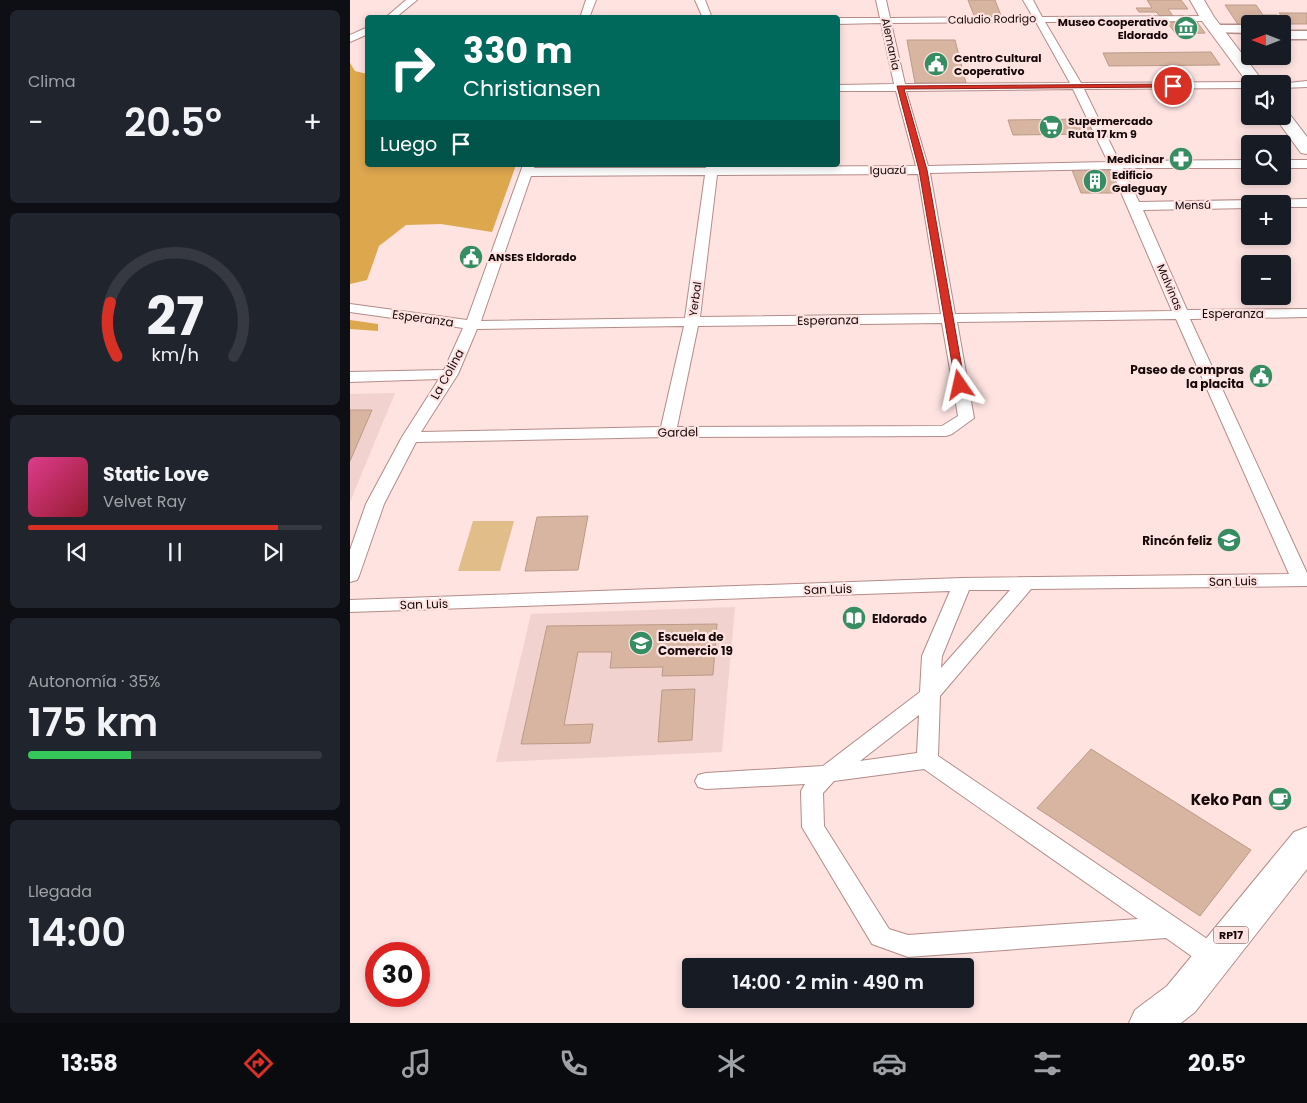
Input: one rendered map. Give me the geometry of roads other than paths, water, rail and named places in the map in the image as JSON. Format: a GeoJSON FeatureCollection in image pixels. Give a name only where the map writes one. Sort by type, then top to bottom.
{"type":"FeatureCollection","features":[{"type":"Feature","properties":{"kind":"main road"},"geometry":{"type":"LineString","coordinates":[[1197,0],[1214,27],[1251,75]]}},
{"type":"Feature","properties":{"kind":"main road"},"geometry":{"type":"LineString","coordinates":[[1214,27],[1241,28]]}},
{"type":"Feature","properties":{"kind":"main road"},"geometry":{"type":"LineString","coordinates":[[1214,27],[1241,33]]}},
{"type":"Feature","properties":{"kind":"main road"},"geometry":{"type":"LineString","coordinates":[[1291,28],[1307,28]]}},
{"type":"Feature","properties":{"kind":"main road"},"geometry":{"type":"LineString","coordinates":[[1291,35],[1307,35]]}},
{"type":"Feature","properties":{"kind":"main road"},"geometry":{"type":"LineString","coordinates":[[1289,125],[1307,149]]}},
{"type":"Feature","properties":{"kind":"main road","name":"RP17"},"geometry":{"type":"LineString","coordinates":[[1149,1023],[1181,999],[1307,842]]}},
{"type":"Feature","properties":{"kind":"street"},"geometry":{"type":"LineString","coordinates":[[393,15],[412,0]]}},
{"type":"Feature","properties":{"kind":"street"},"geometry":{"type":"LineString","coordinates":[[585,15],[591,0]]}},
{"type":"Feature","properties":{"kind":"street"},"geometry":{"type":"LineString","coordinates":[[700,0],[707,15]]}},
{"type":"Feature","properties":{"kind":"street","name":"Alemania"},"geometry":{"type":"LineString","coordinates":[[881,0],[900,87],[923,170],[966,418],[946,431]]}},
{"type":"Feature","properties":{"kind":"street","name":"Malvinas"},"geometry":{"type":"LineString","coordinates":[[1028,0],[1077,86],[1135,206],[1181,314],[1304,580]]}},
{"type":"Feature","properties":{"kind":"street","name":"Caludio Rodrigo"},"geometry":{"type":"LineString","coordinates":[[840,21],[1037,18],[1214,27]]}},
{"type":"Feature","properties":{"kind":"street"},"geometry":{"type":"LineString","coordinates":[[350,39],[365,32]]}},
{"type":"Feature","properties":{"kind":"street"},"geometry":{"type":"LineString","coordinates":[[1291,85],[1307,84]]}},
{"type":"Feature","properties":{"kind":"street"},"geometry":{"type":"LineString","coordinates":[[840,88],[1241,86]]}},
{"type":"Feature","properties":{"kind":"street","name":"Iguazú"},"geometry":{"type":"LineString","coordinates":[[528,169],[923,170],[1241,164]]}},
{"type":"Feature","properties":{"kind":"street"},"geometry":{"type":"LineString","coordinates":[[1291,164],[1307,164]]}},
{"type":"Feature","properties":{"kind":"street","name":"Yerbal"},"geometry":{"type":"LineString","coordinates":[[668,432],[692,321],[712,168]]}},
{"type":"Feature","properties":{"kind":"street","name":"La Colina"},"geometry":{"type":"LineString","coordinates":[[350,576],[375,504],[410,437],[450,374],[472,325],[528,169]]}},
{"type":"Feature","properties":{"kind":"street"},"geometry":{"type":"LineString","coordinates":[[1291,203],[1307,203]]}},
{"type":"Feature","properties":{"kind":"street","name":"Mensú"},"geometry":{"type":"LineString","coordinates":[[1135,206],[1241,204]]}},
{"type":"Feature","properties":{"kind":"street","name":"Esperanza"},"geometry":{"type":"LineString","coordinates":[[350,308],[472,325],[1307,313]]}},
{"type":"Feature","properties":{"kind":"street"},"geometry":{"type":"LineString","coordinates":[[350,377],[450,374]]}},
{"type":"Feature","properties":{"kind":"street","name":"Gardel"},"geometry":{"type":"LineString","coordinates":[[410,437],[668,432],[946,431]]}},
{"type":"Feature","properties":{"kind":"street","name":"San Luis"},"geometry":{"type":"LineString","coordinates":[[350,606],[962,584],[1304,580]]}},
{"type":"Feature","properties":{"kind":"street"},"geometry":{"type":"LineString","coordinates":[[1026,583],[929,696],[828,774],[812,791],[813,827],[881,937],[908,946],[1170,927]]}},
{"type":"Feature","properties":{"kind":"street"},"geometry":{"type":"LineString","coordinates":[[927,760],[932,656],[962,584]]}},
{"type":"Feature","properties":{"kind":"street"},"geometry":{"type":"LineString","coordinates":[[706,781],[828,774],[927,760],[1213,957]]}},
{"type":"Feature","properties":{"kind":"place","name":"Museo Cooperativo Eldorado"},"geometry":{"type":"Point","coordinates":[1186,28]}},
{"type":"Feature","properties":{"kind":"place","name":"Centro Cultural Cooperativo"},"geometry":{"type":"Point","coordinates":[936,64]}},
{"type":"Feature","properties":{"kind":"place","name":"Supermercado Ruta 17 km 9"},"geometry":{"type":"Point","coordinates":[1051,127]}},
{"type":"Feature","properties":{"kind":"place","name":"Medicinar"},"geometry":{"type":"Point","coordinates":[1181,159]}},
{"type":"Feature","properties":{"kind":"place","name":"Edificio Galeguay"},"geometry":{"type":"Point","coordinates":[1095,181]}},
{"type":"Feature","properties":{"kind":"place","name":"ANSES Eldorado"},"geometry":{"type":"Point","coordinates":[471,257]}},
{"type":"Feature","properties":{"kind":"place","name":"Paseo de compras la placita"},"geometry":{"type":"Point","coordinates":[1261,376]}},
{"type":"Feature","properties":{"kind":"place","name":"Rincón feliz"},"geometry":{"type":"Point","coordinates":[1229,540]}},
{"type":"Feature","properties":{"kind":"place","name":"Eldorado"},"geometry":{"type":"Point","coordinates":[854,618]}},
{"type":"Feature","properties":{"kind":"place","name":"Escuela de Comercio 19"},"geometry":{"type":"Point","coordinates":[641,643]}},
{"type":"Feature","properties":{"kind":"place","name":"Keko Pan"},"geometry":{"type":"Point","coordinates":[1280,799]}}]}
